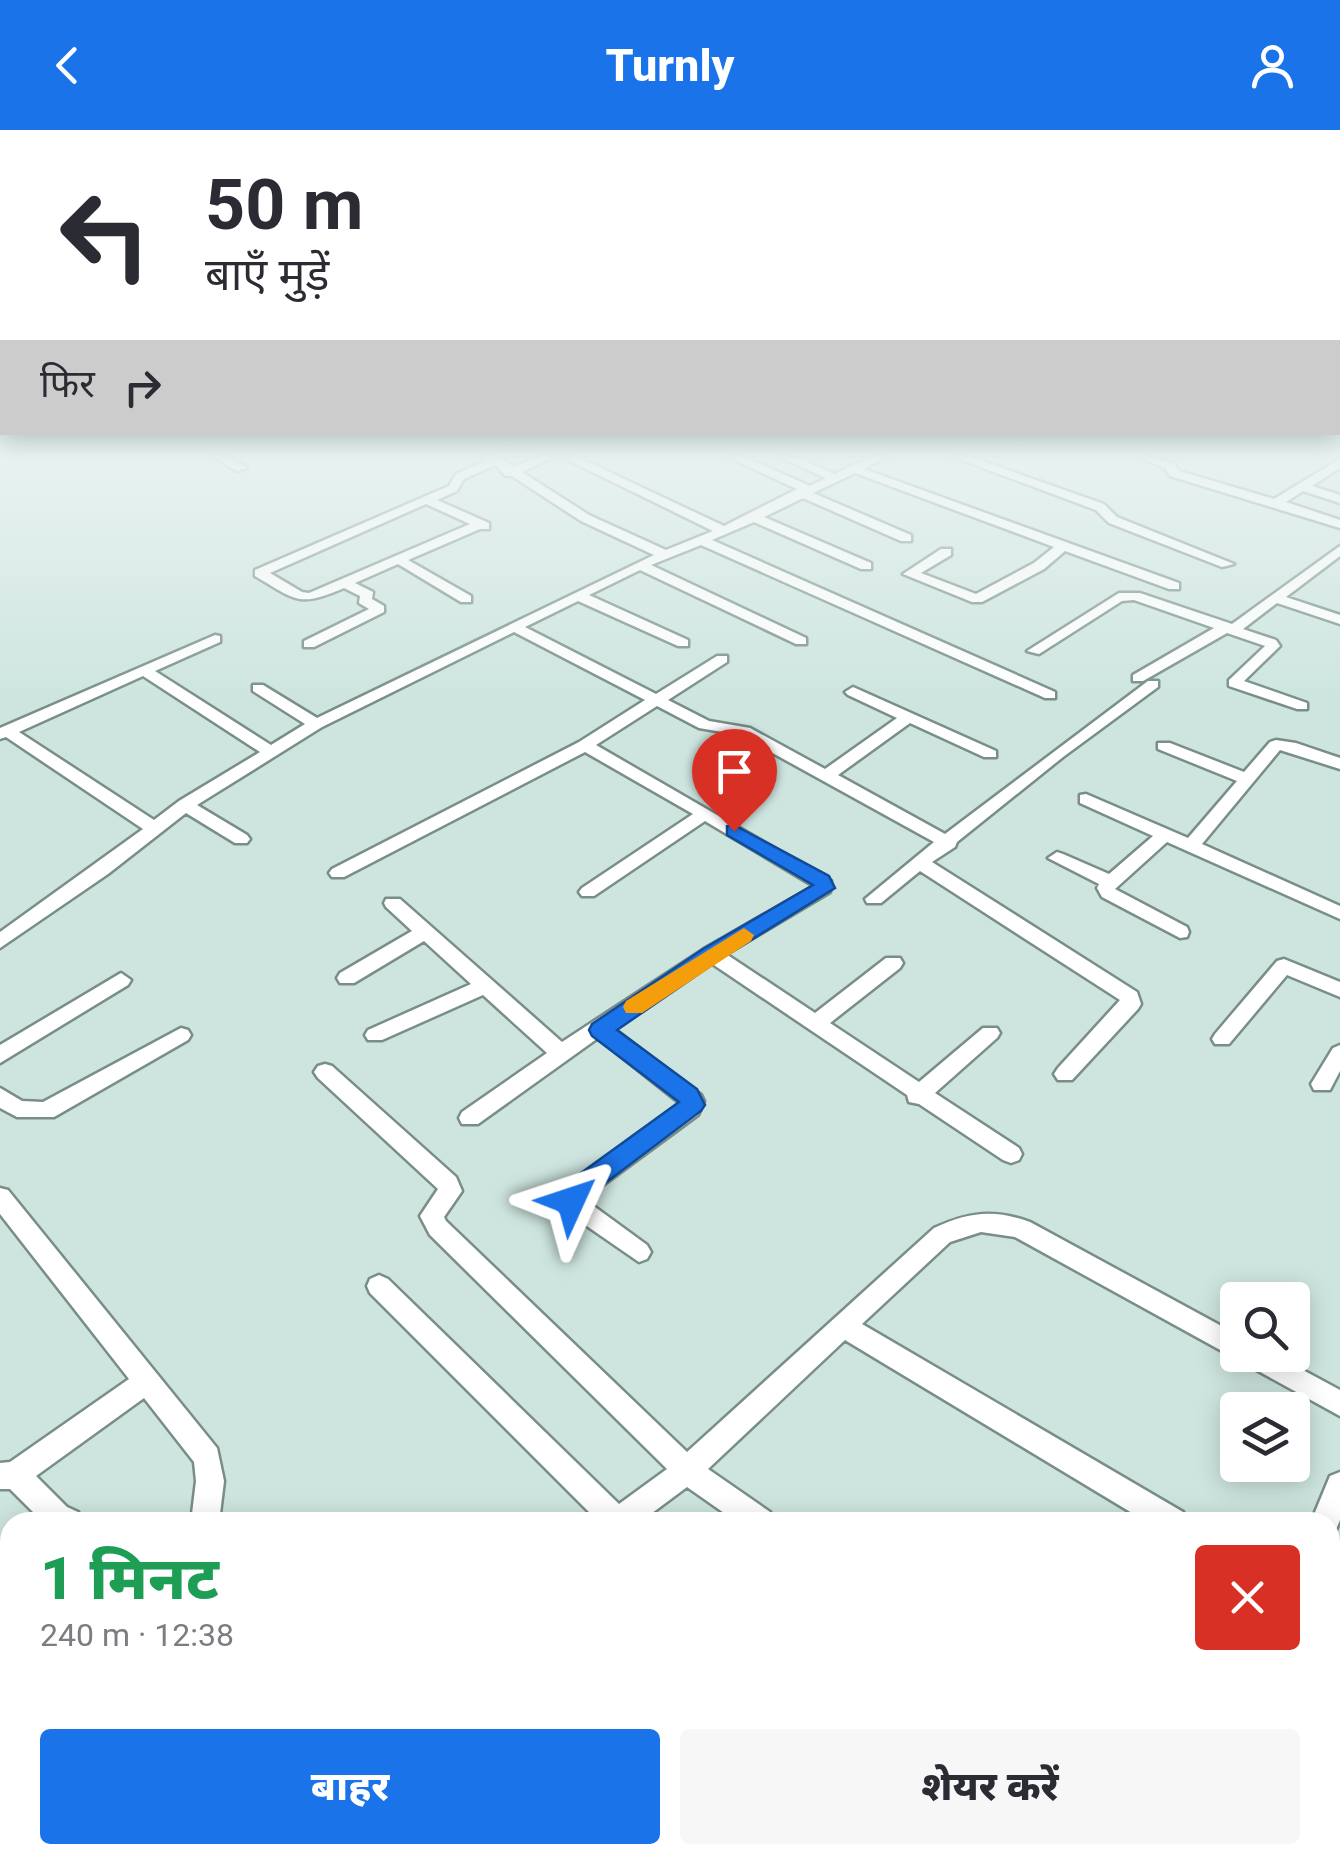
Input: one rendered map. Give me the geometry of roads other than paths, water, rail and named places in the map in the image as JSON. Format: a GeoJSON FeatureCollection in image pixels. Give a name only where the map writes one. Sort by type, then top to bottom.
{"type":"FeatureCollection","features":[{"type":"Feature","properties":{"kind":"street"},"geometry":{"type":"LineString","coordinates":[[341,537],[260,572],[302,597],[455,537]]}},
{"type":"Feature","properties":{"kind":"street"},"geometry":{"type":"LineString","coordinates":[[626,537],[668,556]]}},
{"type":"Feature","properties":{"kind":"street"},"geometry":{"type":"LineString","coordinates":[[0,942],[34,913],[102,870],[185,805],[316,724],[640,565],[709,537]]}},
{"type":"Feature","properties":{"kind":"street"},"geometry":{"type":"LineString","coordinates":[[799,537],[866,566]]}},
{"type":"Feature","properties":{"kind":"street"},"geometry":{"type":"LineString","coordinates":[[1042,537],[1174,586]]}},
{"type":"Feature","properties":{"kind":"street"},"geometry":{"type":"LineString","coordinates":[[1157,537],[1227,564]]}},
{"type":"Feature","properties":{"kind":"street"},"geometry":{"type":"LineString","coordinates":[[701,540],[1050,694]]}},
{"type":"Feature","properties":{"kind":"street"},"geometry":{"type":"LineString","coordinates":[[946,552],[910,574],[974,600],[1039,566],[1063,546]]}},
{"type":"Feature","properties":{"kind":"street"},"geometry":{"type":"LineString","coordinates":[[874,900],[1145,681],[1275,598],[1340,550]]}},
{"type":"Feature","properties":{"kind":"street"},"geometry":{"type":"LineString","coordinates":[[396,558],[466,599]]}},
{"type":"Feature","properties":{"kind":"street"},"geometry":{"type":"LineString","coordinates":[[640,565],[801,641]]}},
{"type":"Feature","properties":{"kind":"street"},"geometry":{"type":"LineString","coordinates":[[309,644],[379,610],[364,600],[368,595],[344,582]]}},
{"type":"Feature","properties":{"kind":"street"},"geometry":{"type":"LineString","coordinates":[[1034,651],[1119,597],[1129,595],[1273,644],[1234,683],[1302,706]]}},
{"type":"Feature","properties":{"kind":"street"},"geometry":{"type":"LineString","coordinates":[[579,596],[683,643]]}},
{"type":"Feature","properties":{"kind":"street"},"geometry":{"type":"LineString","coordinates":[[1275,598],[1340,620]]}},
{"type":"Feature","properties":{"kind":"street"},"geometry":{"type":"LineString","coordinates":[[516,628],[705,725],[744,730],[949,843]]}},
{"type":"Feature","properties":{"kind":"street"},"geometry":{"type":"LineString","coordinates":[[3,732],[215,640]]}},
{"type":"Feature","properties":{"kind":"street"},"geometry":{"type":"LineString","coordinates":[[338,873],[585,745],[660,701],[722,658]]}},
{"type":"Feature","properties":{"kind":"street"},"geometry":{"type":"LineString","coordinates":[[145,670],[272,752]]}},
{"type":"Feature","properties":{"kind":"street"},"geometry":{"type":"LineString","coordinates":[[258,688],[316,724]]}},
{"type":"Feature","properties":{"kind":"street"},"geometry":{"type":"LineString","coordinates":[[853,692],[990,754]]}},
{"type":"Feature","properties":{"kind":"street"},"geometry":{"type":"LineString","coordinates":[[826,776],[907,718]]}},
{"type":"Feature","properties":{"kind":"street"},"geometry":{"type":"LineString","coordinates":[[3,732],[154,828]]}},
{"type":"Feature","properties":{"kind":"street"},"geometry":{"type":"LineString","coordinates":[[1192,845],[1274,746],[1283,744],[1340,764]]}},
{"type":"Feature","properties":{"kind":"street"},"geometry":{"type":"LineString","coordinates":[[470,1118],[560,1053],[711,954],[825,886],[585,745]]}},
{"type":"Feature","properties":{"kind":"street"},"geometry":{"type":"LineString","coordinates":[[1164,746],[1244,778]]}},
{"type":"Feature","properties":{"kind":"street"},"geometry":{"type":"LineString","coordinates":[[1086,800],[1340,913]]}},
{"type":"Feature","properties":{"kind":"street"},"geometry":{"type":"LineString","coordinates":[[185,805],[241,839]]}},
{"type":"Feature","properties":{"kind":"street"},"geometry":{"type":"LineString","coordinates":[[588,892],[705,814]]}},
{"type":"Feature","properties":{"kind":"street"},"geometry":{"type":"LineString","coordinates":[[1166,834],[1106,890],[1180,932]]}},
{"type":"Feature","properties":{"kind":"street"},"geometry":{"type":"LineString","coordinates":[[1057,858],[1111,882]]}},
{"type":"Feature","properties":{"kind":"street"},"geometry":{"type":"LineString","coordinates":[[920,863],[1130,997],[1132,1004],[1066,1074]]}},
{"type":"Feature","properties":{"kind":"street"},"geometry":{"type":"LineString","coordinates":[[393,903],[560,1053]]}},
{"type":"Feature","properties":{"kind":"street"},"geometry":{"type":"LineString","coordinates":[[347,978],[426,932]]}},
{"type":"Feature","properties":{"kind":"street"},"geometry":{"type":"LineString","coordinates":[[711,954],[817,1022],[917,1096],[1010,1154]]}},
{"type":"Feature","properties":{"kind":"street"},"geometry":{"type":"LineString","coordinates":[[817,1022],[894,963]]}},
{"type":"Feature","properties":{"kind":"street"},"geometry":{"type":"LineString","coordinates":[[1222,1039],[1284,966],[1340,990]]}},
{"type":"Feature","properties":{"kind":"street"},"geometry":{"type":"LineString","coordinates":[[0,1055],[121,980]]}},
{"type":"Feature","properties":{"kind":"street"},"geometry":{"type":"LineString","coordinates":[[374,1035],[486,986]]}},
{"type":"Feature","properties":{"kind":"street"},"geometry":{"type":"LineString","coordinates":[[600,1030],[693,1101],[690,1109],[570,1197],[639,1252]]}},
{"type":"Feature","properties":{"kind":"street"},"geometry":{"type":"LineString","coordinates":[[917,1096],[990,1033]]}},
{"type":"Feature","properties":{"kind":"street"},"geometry":{"type":"LineString","coordinates":[[0,1096],[17,1109],[46,1111],[181,1035]]}},
{"type":"Feature","properties":{"kind":"street"},"geometry":{"type":"LineString","coordinates":[[1322,1084],[1340,1053]]}},
{"type":"Feature","properties":{"kind":"street"},"geometry":{"type":"LineString","coordinates":[[325,1072],[448,1184],[450,1191],[432,1216],[438,1228],[686,1470],[746,1512]]}},
{"type":"Feature","properties":{"kind":"street"},"geometry":{"type":"LineString","coordinates":[[0,1197],[207,1457],[210,1481],[206,1512]]}},
{"type":"Feature","properties":{"kind":"street"},"geometry":{"type":"LineString","coordinates":[[631,1512],[686,1470],[942,1235],[966,1222],[998,1221],[1022,1229],[1220,1338]]}},
{"type":"Feature","properties":{"kind":"street"},"geometry":{"type":"LineString","coordinates":[[379,1286],[608,1512]]}},
{"type":"Feature","properties":{"kind":"street"},"geometry":{"type":"LineString","coordinates":[[843,1326],[1156,1512]]}},
{"type":"Feature","properties":{"kind":"street"},"geometry":{"type":"LineString","coordinates":[[1282,1372],[1340,1404]]}},
{"type":"Feature","properties":{"kind":"street"},"geometry":{"type":"LineString","coordinates":[[51,1512],[8,1476],[147,1381]]}},
{"type":"Feature","properties":{"kind":"street"},"geometry":{"type":"LineString","coordinates":[[1329,1512],[1340,1485]]}}]}
